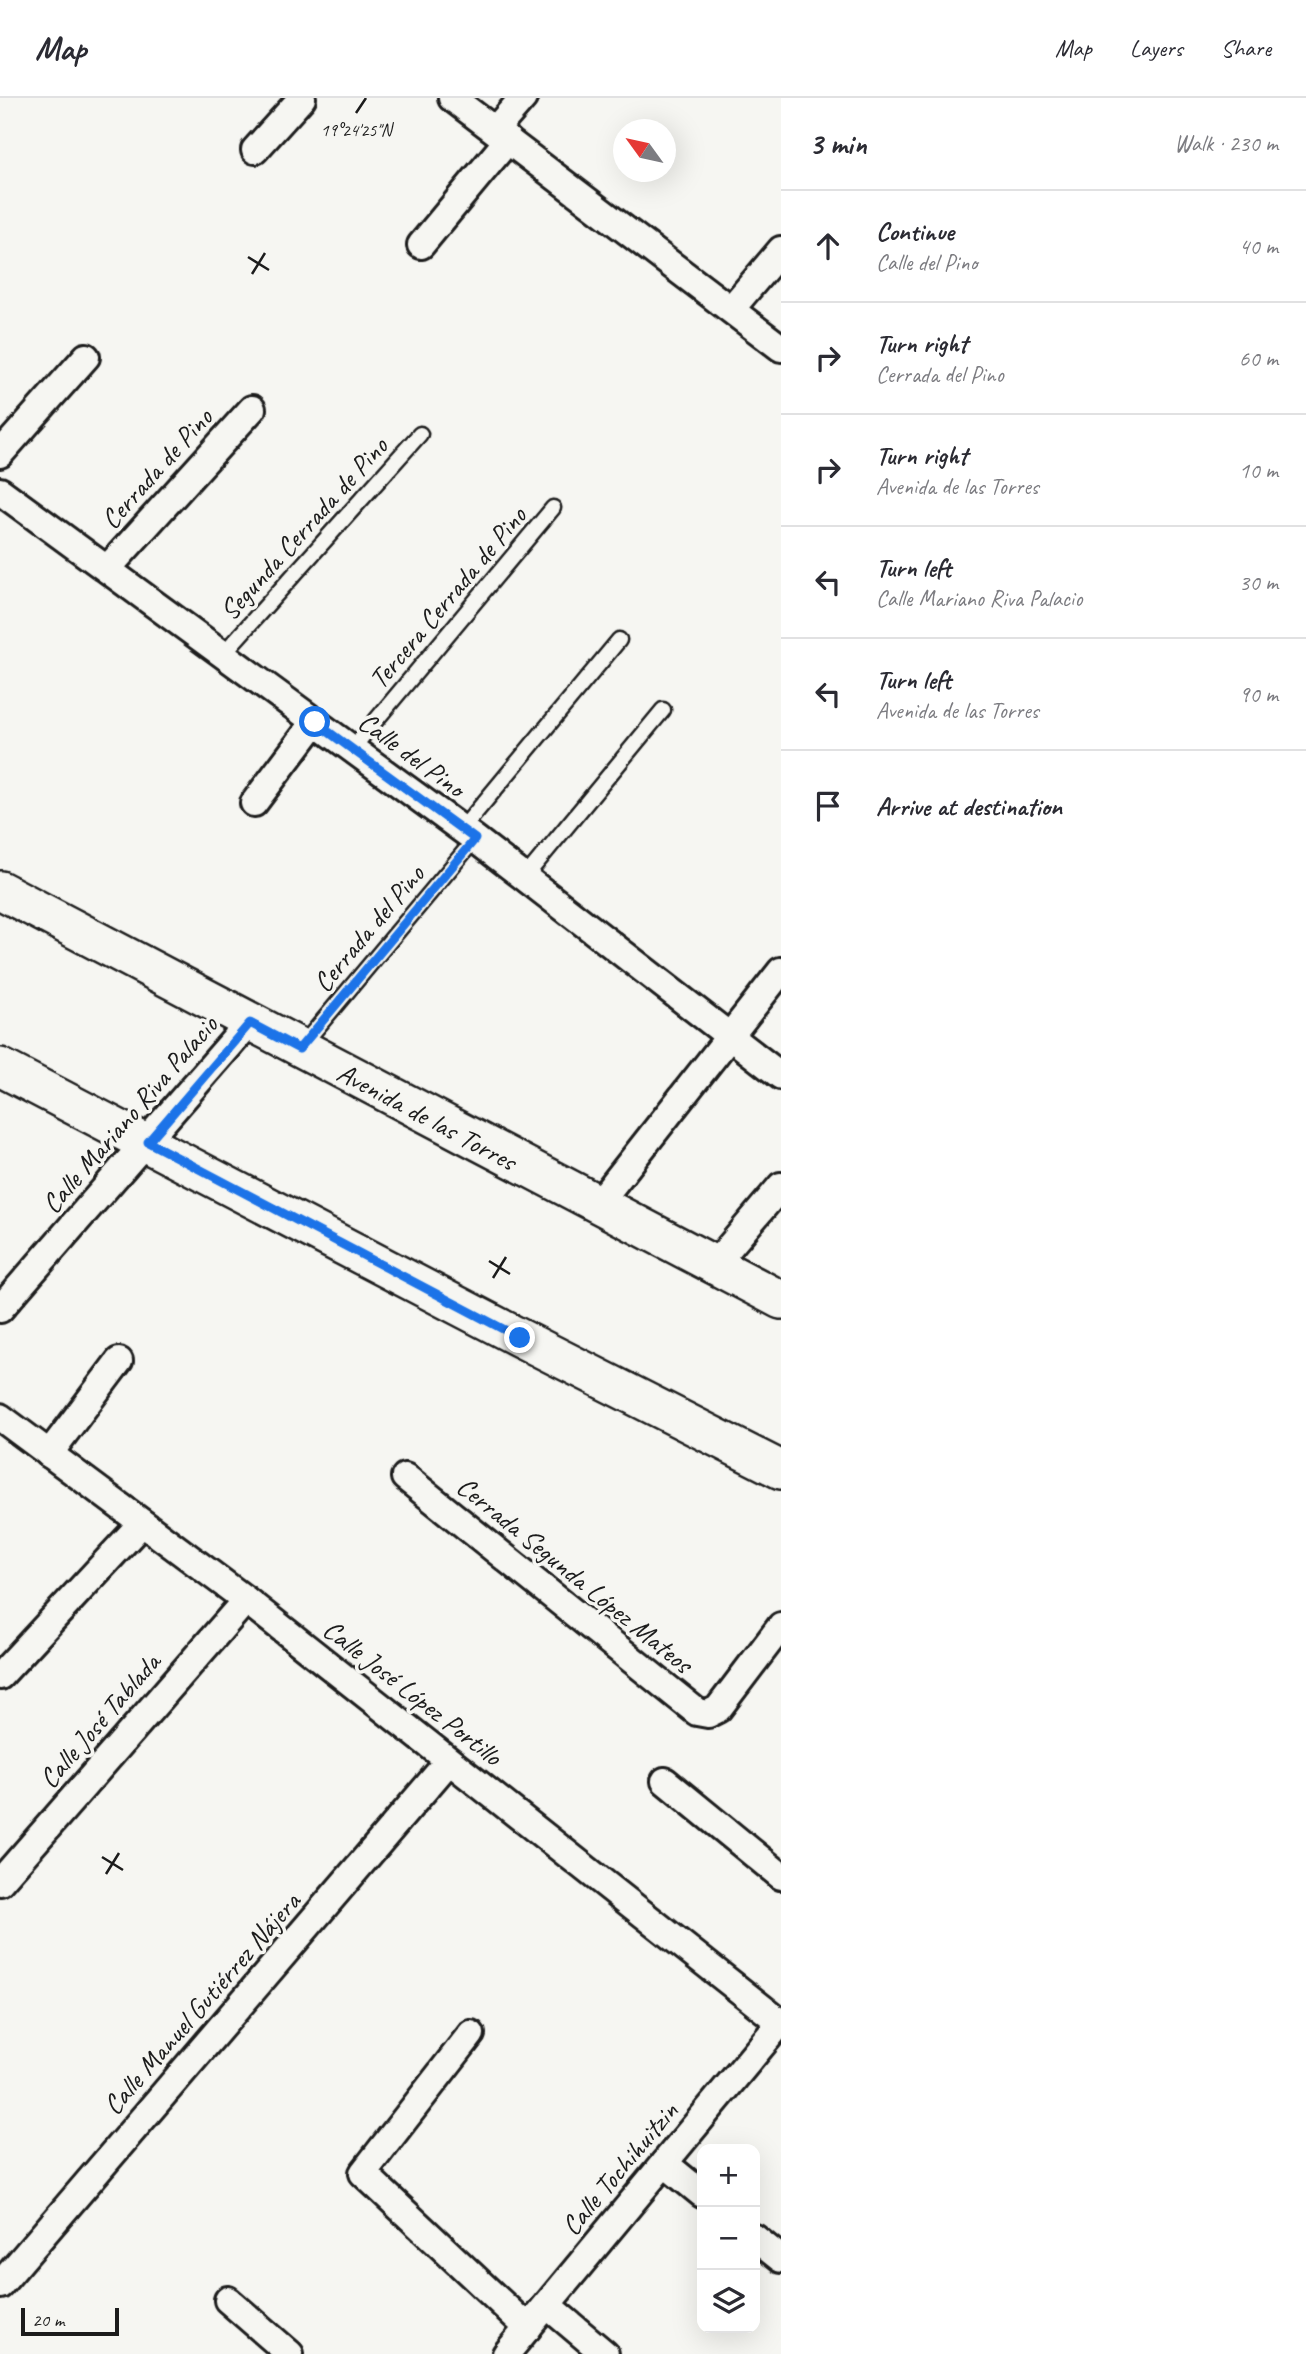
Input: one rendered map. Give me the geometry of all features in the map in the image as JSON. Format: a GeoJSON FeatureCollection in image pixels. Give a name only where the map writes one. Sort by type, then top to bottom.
{"type":"FeatureCollection","features":[{"type":"Feature","properties":{"kind":"main road","name":"Avenida de las Torres"},"geometry":{"type":"LineString","coordinates":[[0,890],[781,1300]]}},
{"type":"Feature","properties":{"kind":"main road"},"geometry":{"type":"LineString","coordinates":[[0,1067],[520,1338],[781,1470]]}},
{"type":"Feature","properties":{"kind":"street"},"geometry":{"type":"LineString","coordinates":[[255,150],[302,98]]}},
{"type":"Feature","properties":{"kind":"street"},"geometry":{"type":"LineString","coordinates":[[452,98],[781,348]]}},
{"type":"Feature","properties":{"kind":"street"},"geometry":{"type":"LineString","coordinates":[[421,244],[501,135],[523,98]]}},
{"type":"Feature","properties":{"kind":"street"},"geometry":{"type":"LineString","coordinates":[[731,309],[781,250]]}},
{"type":"Feature","properties":{"kind":"street"},"geometry":{"type":"LineString","coordinates":[[0,454],[86,358]]}},
{"type":"Feature","properties":{"kind":"street","name":"Cerrada de Pino"},"geometry":{"type":"LineString","coordinates":[[107,569],[252,409]]}},
{"type":"Feature","properties":{"kind":"street","name":"Calle del Pino"},"geometry":{"type":"LineString","coordinates":[[0,491],[468,834],[781,1076]]}},
{"type":"Feature","properties":{"kind":"street"},"geometry":{"type":"LineString","coordinates":[[254,803],[315,722]]}},
{"type":"Feature","properties":{"kind":"street"},"geometry":{"type":"LineString","coordinates":[[597,1205],[781,971]]}},
{"type":"Feature","properties":{"kind":"street","name":"Calle Mariano Riva Palacio"},"geometry":{"type":"LineString","coordinates":[[0,1309],[250,1023]]}},
{"type":"Feature","properties":{"kind":"street"},"geometry":{"type":"LineString","coordinates":[[714,1265],[781,1186]]}},
{"type":"Feature","properties":{"kind":"street"},"geometry":{"type":"LineString","coordinates":[[49,1454],[120,1361]]}},
{"type":"Feature","properties":{"kind":"street","name":"Calle José López Portillo"},"geometry":{"type":"LineString","coordinates":[[0,1417],[246,1600],[781,2023]]}},
{"type":"Feature","properties":{"kind":"street","name":"Cerrada Segunda López Mateos"},"geometry":{"type":"LineString","coordinates":[[405,1477],[697,1712],[708,1714],[718,1709],[781,1626]]}},
{"type":"Feature","properties":{"kind":"street"},"geometry":{"type":"LineString","coordinates":[[0,1676],[142,1523]]}},
{"type":"Feature","properties":{"kind":"street","name":"Calle José Tablada"},"geometry":{"type":"LineString","coordinates":[[0,1882],[246,1600]]}},
{"type":"Feature","properties":{"kind":"street","name":"Calle Manuel Gutiérrez Nájera"},"geometry":{"type":"LineString","coordinates":[[0,2286],[449,1761]]}},
{"type":"Feature","properties":{"kind":"street"},"geometry":{"type":"LineString","coordinates":[[665,1781],[781,1876]]}},
{"type":"Feature","properties":{"kind":"street","name":"Calle Tochihuitzin"},"geometry":{"type":"LineString","coordinates":[[506,2354],[781,2023]]}},
{"type":"Feature","properties":{"kind":"street"},"geometry":{"type":"LineString","coordinates":[[471,2034],[363,2173],[528,2328]]}},
{"type":"Feature","properties":{"kind":"street"},"geometry":{"type":"LineString","coordinates":[[664,2163],[697,2190]]}},
{"type":"Feature","properties":{"kind":"street"},"geometry":{"type":"LineString","coordinates":[[760,2242],[781,2259]]}},
{"type":"Feature","properties":{"kind":"street"},"geometry":{"type":"LineString","coordinates":[[228,2300],[290,2354]]}},
{"type":"Feature","properties":{"kind":"street"},"geometry":{"type":"LineString","coordinates":[[547,2305],[605,2354]]}},
{"type":"Feature","properties":{"kind":"lane","name":"Segunda Cerrada de Pino"},"geometry":{"type":"LineString","coordinates":[[223,654],[420,434]]}},
{"type":"Feature","properties":{"kind":"lane","name":"Tercera Cerrada de Pino"},"geometry":{"type":"LineString","coordinates":[[352,749],[553,509]]}},
{"type":"Feature","properties":{"kind":"lane","name":"Cerrada del Pino"},"geometry":{"type":"LineString","coordinates":[[299,1049],[619,640]]}},
{"type":"Feature","properties":{"kind":"lane"},"geometry":{"type":"LineString","coordinates":[[525,877],[663,710]]}},
{"type":"Feature","properties":{"kind":"route"},"geometry":{"type":"LineString","coordinates":[[315,722],[475,839],[299,1049],[250,1023],[148,1142],[520,1338]]}}]}
